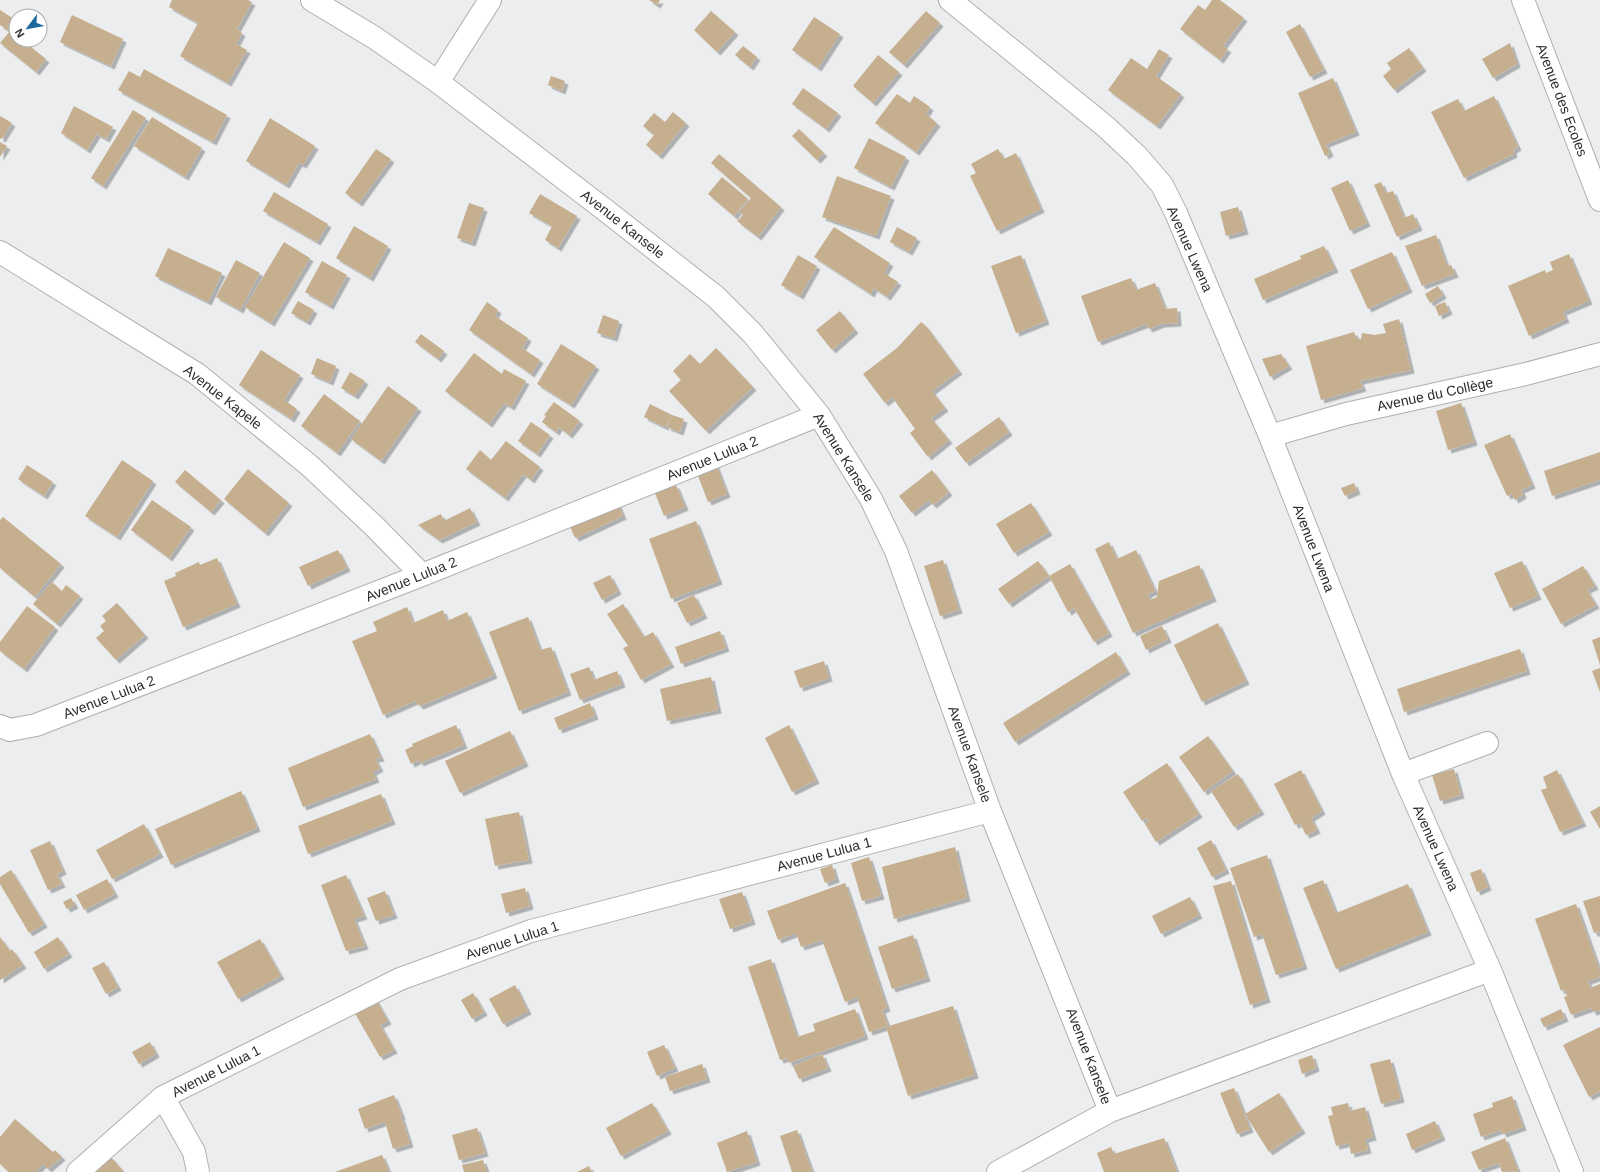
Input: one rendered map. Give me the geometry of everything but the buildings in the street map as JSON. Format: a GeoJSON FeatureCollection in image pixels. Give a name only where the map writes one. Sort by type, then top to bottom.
{"type":"FeatureCollection","features":[{"type":"Feature","properties":{"kind":"street","name":"Avenue Kansele"},"geometry":{"type":"LineString","coordinates":[[312,0],[375,38],[438,82],[609,212],[716,297],[753,334],[819,415],[871,499],[896,551],[990,811],[1110,1111]]}},
{"type":"Feature","properties":{"kind":"street"},"geometry":{"type":"LineString","coordinates":[[438,82],[490,0]]}},
{"type":"Feature","properties":{"kind":"street","name":"Avenue Lwena"},"geometry":{"type":"LineString","coordinates":[[950,0],[1106,127],[1137,156],[1162,185],[1176,214],[1270,436],[1403,774],[1490,970],[1572,1172]]}},
{"type":"Feature","properties":{"kind":"street","name":"Avenue des Ecoles"},"geometry":{"type":"LineString","coordinates":[[1523,0],[1600,200]]}},
{"type":"Feature","properties":{"kind":"street","name":"Avenue Kapele"},"geometry":{"type":"LineString","coordinates":[[0,252],[197,374],[310,466],[375,527],[422,575]]}},
{"type":"Feature","properties":{"kind":"street","name":"Avenue du Collège"},"geometry":{"type":"LineString","coordinates":[[1270,436],[1346,414],[1526,374],[1600,354]]}},
{"type":"Feature","properties":{"kind":"street","name":"Avenue Lulua 2"},"geometry":{"type":"LineString","coordinates":[[0,726],[10,730],[36,725],[422,575],[819,415]]}},
{"type":"Feature","properties":{"kind":"street"},"geometry":{"type":"LineString","coordinates":[[1403,774],[1487,743]]}},
{"type":"Feature","properties":{"kind":"street","name":"Avenue Lulua 1"},"geometry":{"type":"LineString","coordinates":[[78,1172],[163,1097],[400,979],[531,931],[990,811]]}},
{"type":"Feature","properties":{"kind":"street"},"geometry":{"type":"LineString","coordinates":[[998,1172],[1110,1111],[1490,970]]}},
{"type":"Feature","properties":{"kind":"street"},"geometry":{"type":"LineString","coordinates":[[163,1097],[194,1152],[198,1172]]}}]}
